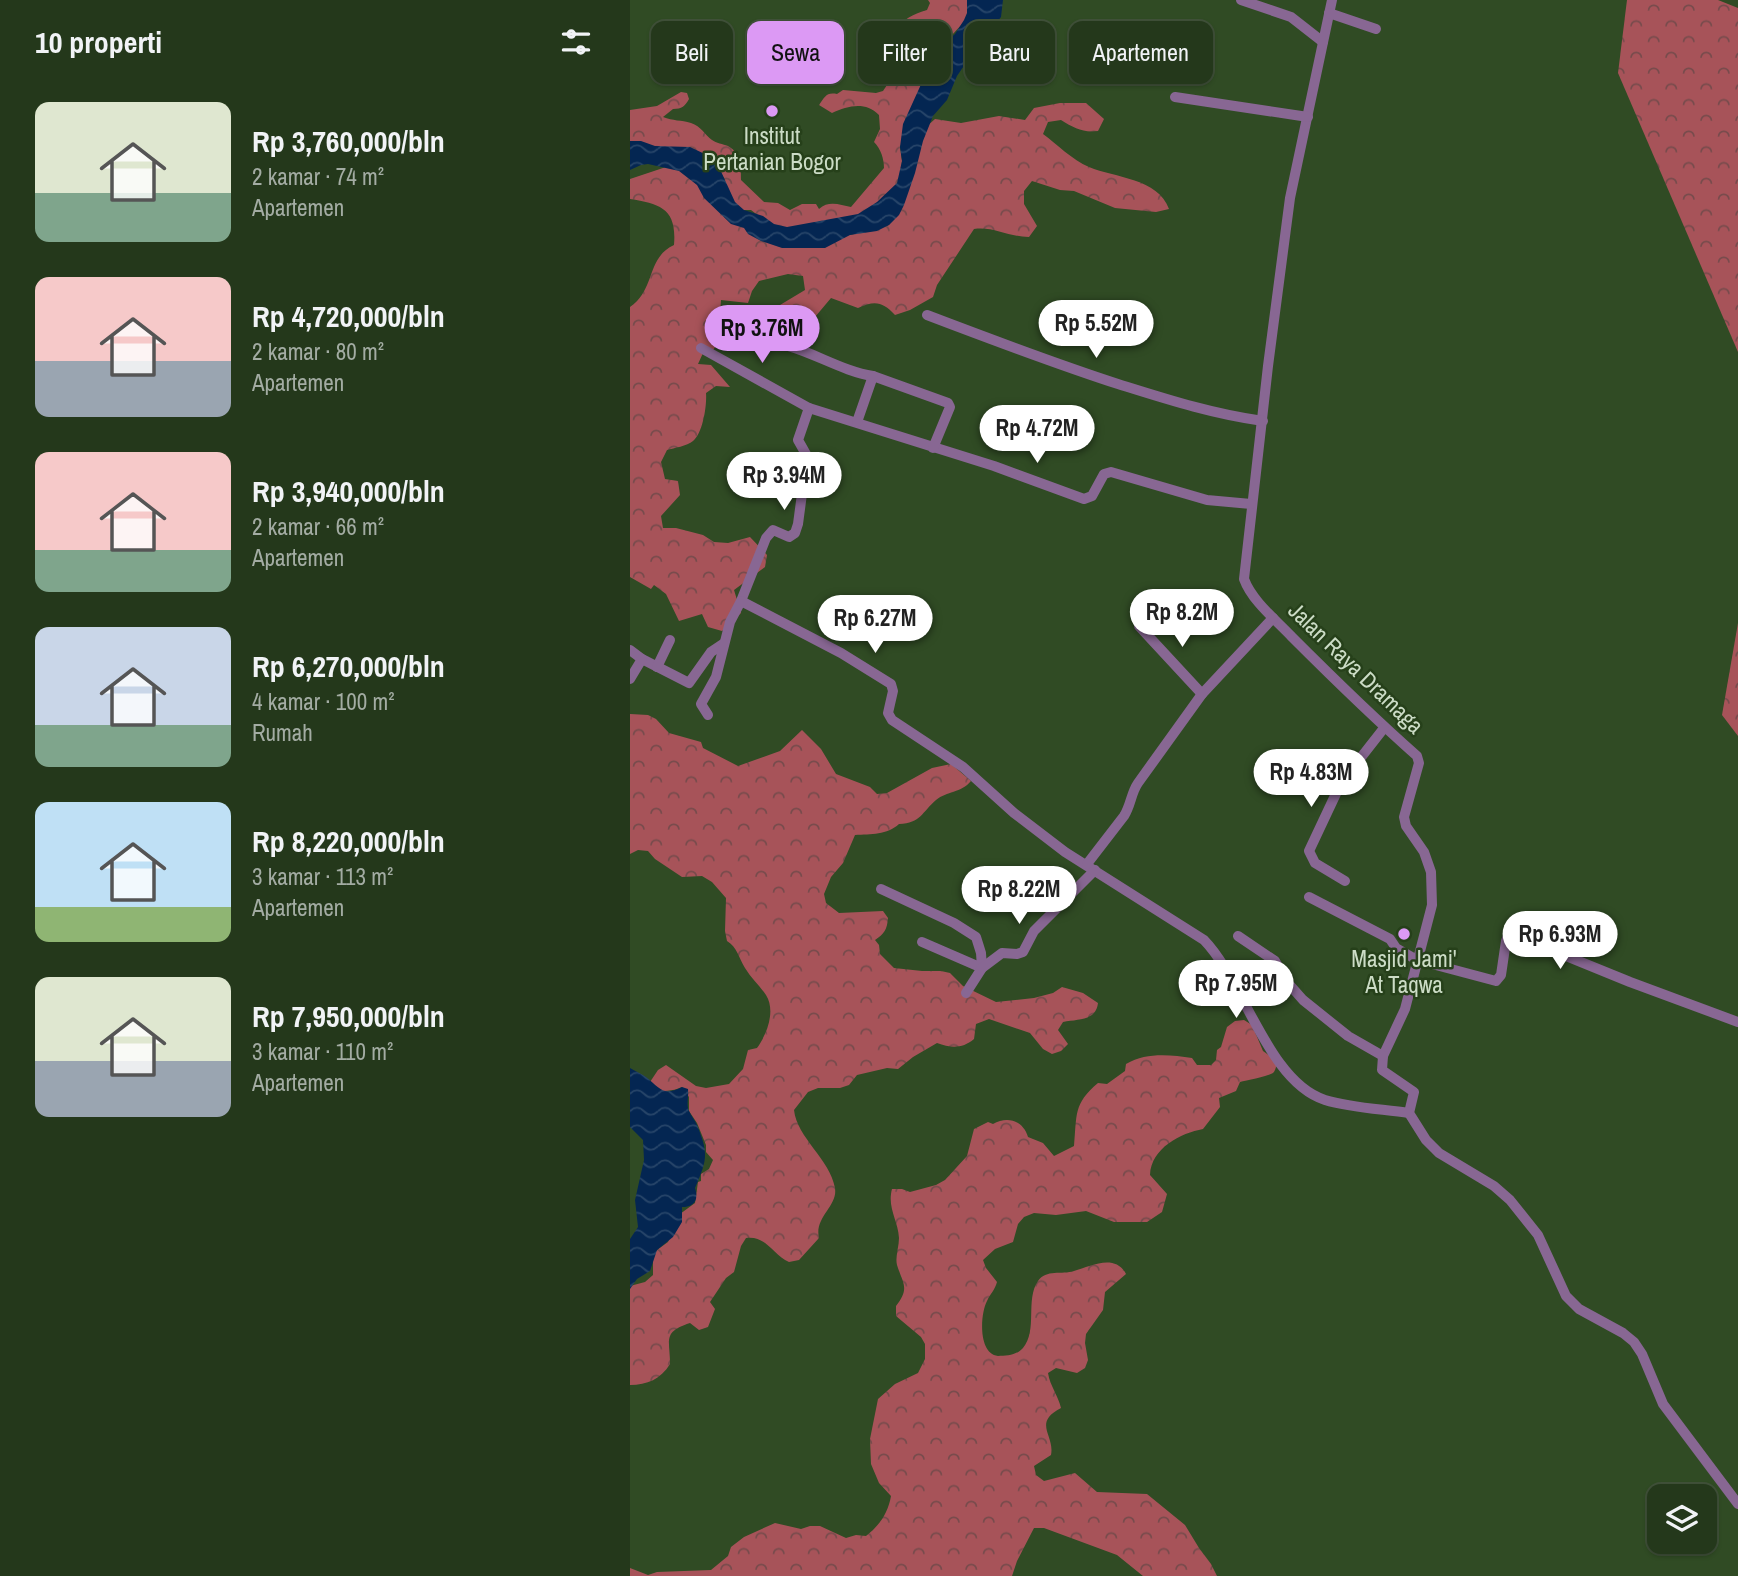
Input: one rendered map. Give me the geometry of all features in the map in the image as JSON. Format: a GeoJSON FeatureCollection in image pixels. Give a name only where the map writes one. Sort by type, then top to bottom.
{"type":"FeatureCollection","features":[{"type":"Feature","properties":{"kind":"street"},"geometry":{"type":"LineString","coordinates":[[1241,0],[1291,18],[1323,42]]}},
{"type":"Feature","properties":{"kind":"street","name":"Jalan Raya Dramaga"},"geometry":{"type":"LineString","coordinates":[[1332,0],[1290,198],[1244,579],[1251,592],[1273,618],[1384,728],[1418,756],[1419,762],[1404,817],[1406,826],[1424,852],[1431,872],[1432,905],[1405,1009],[1382,1056]]}},
{"type":"Feature","properties":{"kind":"street"},"geometry":{"type":"LineString","coordinates":[[1329,13],[1376,29]]}},
{"type":"Feature","properties":{"kind":"street"},"geometry":{"type":"LineString","coordinates":[[1175,97],[1308,117]]}},
{"type":"Feature","properties":{"kind":"street"},"geometry":{"type":"LineString","coordinates":[[927,315],[1032,356],[1175,403],[1225,416],[1263,421]]}},
{"type":"Feature","properties":{"kind":"street"},"geometry":{"type":"LineString","coordinates":[[753,342],[762,341],[800,350],[844,369],[873,376],[948,403],[950,407],[933,448]]}},
{"type":"Feature","properties":{"kind":"street"},"geometry":{"type":"LineString","coordinates":[[701,348],[809,408],[994,466],[1084,499],[1092,496],[1104,474],[1111,472],[1207,500],[1251,505]]}},
{"type":"Feature","properties":{"kind":"street"},"geometry":{"type":"LineString","coordinates":[[857,422],[873,376]]}},
{"type":"Feature","properties":{"kind":"street"},"geometry":{"type":"LineString","coordinates":[[708,715],[701,704],[716,677],[730,622],[766,538],[774,530],[789,537],[795,533],[798,524],[807,456],[798,440],[809,408]]}},
{"type":"Feature","properties":{"kind":"street"},"geometry":{"type":"LineString","coordinates":[[741,601],[884,678],[891,684],[893,691],[888,713],[892,720],[963,767],[1040,833],[1204,940],[1220,960],[1278,1062],[1291,1078],[1306,1090],[1323,1100],[1409,1113]]}},
{"type":"Feature","properties":{"kind":"street"},"geometry":{"type":"LineString","coordinates":[[966,993],[982,968],[1002,953],[1023,952],[1034,931],[1091,867],[1130,807],[1133,791],[1202,694],[1273,618]]}},
{"type":"Feature","properties":{"kind":"street"},"geometry":{"type":"LineString","coordinates":[[1139,626],[1202,694]]}},
{"type":"Feature","properties":{"kind":"street"},"geometry":{"type":"LineString","coordinates":[[657,667],[670,640]]}},
{"type":"Feature","properties":{"kind":"street"},"geometry":{"type":"LineString","coordinates":[[630,650],[689,683],[711,652],[723,644]]}},
{"type":"Feature","properties":{"kind":"street"},"geometry":{"type":"LineString","coordinates":[[630,679],[642,659]]}},
{"type":"Feature","properties":{"kind":"street"},"geometry":{"type":"LineString","coordinates":[[1345,881],[1315,863],[1309,851],[1341,783],[1384,728]]}},
{"type":"Feature","properties":{"kind":"street"},"geometry":{"type":"LineString","coordinates":[[881,889],[954,923],[976,937],[982,968]]}},
{"type":"Feature","properties":{"kind":"street"},"geometry":{"type":"LineString","coordinates":[[1309,897],[1388,938],[1396,948],[1417,960],[1496,981],[1502,975],[1508,936],[1517,936],[1738,1022]]}},
{"type":"Feature","properties":{"kind":"street"},"geometry":{"type":"LineString","coordinates":[[1238,936],[1275,961],[1303,1000],[1348,1036],[1382,1056],[1381,1070],[1411,1088],[1413,1092],[1409,1113],[1421,1133],[1439,1153],[1494,1186],[1518,1209],[1548,1252],[1566,1296],[1579,1309],[1634,1342],[1642,1354],[1663,1404],[1738,1504]]}},
{"type":"Feature","properties":{"kind":"street"},"geometry":{"type":"LineString","coordinates":[[922,942],[982,968]]}},
{"type":"Feature","properties":{"kind":"green space"},"geometry":{"type":"Polygon","coordinates":[[[928,0],[975,0],[970,17],[951,36],[951,21],[904,21],[927,10],[930,3],[928,0]]]}},
{"type":"Feature","properties":{"kind":"green space"},"geometry":{"type":"Polygon","coordinates":[[[1627,0],[1718,0],[1738,8],[1738,352],[1618,73],[1627,0]]]}},
{"type":"Feature","properties":{"kind":"green space"},"geometry":{"type":"Polygon","coordinates":[[[925,84],[900,147],[902,161],[899,188],[852,220],[779,231],[751,210],[738,210],[733,204],[724,178],[709,156],[630,147],[630,110],[657,106],[681,92],[687,93],[689,99],[685,105],[673,109],[663,117],[694,124],[712,140],[736,152],[741,180],[764,202],[778,203],[790,210],[802,204],[816,204],[819,209],[831,204],[851,207],[884,168],[882,154],[874,142],[880,129],[879,115],[862,106],[832,113],[819,105],[828,94],[837,94],[843,90],[876,93],[883,91],[887,85],[925,84]]]}},
{"type":"Feature","properties":{"kind":"green space"},"geometry":{"type":"Polygon","coordinates":[[[1060,103],[1086,103],[1104,119],[1098,131],[1079,129],[1061,120],[1048,122],[1043,134],[1083,164],[1146,185],[1156,191],[1169,209],[1156,212],[1115,208],[1074,191],[1060,190],[1032,181],[1024,191],[1024,204],[1037,226],[1029,237],[974,229],[937,285],[933,297],[910,310],[895,315],[887,307],[878,304],[858,308],[831,298],[810,323],[798,327],[783,321],[780,305],[805,290],[803,276],[788,274],[759,281],[748,303],[721,300],[721,339],[713,350],[703,353],[698,364],[711,365],[730,387],[716,386],[706,393],[704,418],[696,437],[687,444],[667,450],[661,462],[665,479],[678,481],[680,495],[661,516],[663,528],[676,528],[703,535],[714,542],[728,543],[750,537],[767,555],[765,567],[734,590],[741,613],[722,631],[708,627],[702,614],[679,621],[666,594],[654,585],[651,589],[630,577],[630,307],[644,292],[659,258],[674,245],[674,233],[673,223],[665,210],[650,203],[630,199],[630,179],[666,167],[691,174],[733,221],[850,235],[889,225],[925,128],[935,119],[961,123],[999,116],[1025,120],[1034,108],[1060,103]]]}},
{"type":"Feature","properties":{"kind":"green space"},"geometry":{"type":"Polygon","coordinates":[[[1738,623],[1738,736],[1722,715],[1738,623]]]}},
{"type":"Feature","properties":{"kind":"green space"},"geometry":{"type":"Polygon","coordinates":[[[630,714],[648,715],[656,719],[669,733],[701,742],[703,748],[738,766],[780,751],[802,730],[821,749],[836,774],[870,787],[877,794],[887,793],[932,768],[951,764],[971,781],[963,788],[936,800],[912,822],[899,824],[884,832],[855,835],[843,863],[831,877],[824,894],[826,903],[839,913],[883,911],[888,918],[887,926],[883,934],[875,940],[880,954],[894,968],[950,973],[963,986],[996,1002],[1034,998],[1053,993],[1062,987],[1083,993],[1098,1003],[1097,1009],[1090,1016],[1063,1022],[1058,1030],[1068,1044],[1061,1051],[1052,1054],[1043,1049],[1030,1033],[989,1019],[976,1024],[974,1039],[965,1045],[952,1047],[937,1043],[898,1069],[887,1068],[857,1075],[849,1085],[840,1088],[818,1088],[808,1092],[794,1110],[796,1120],[827,1168],[835,1188],[833,1200],[820,1224],[819,1238],[799,1260],[789,1262],[764,1242],[746,1238],[734,1272],[726,1278],[710,1302],[715,1309],[708,1327],[699,1330],[690,1323],[675,1330],[669,1343],[670,1364],[662,1374],[642,1384],[630,1385],[630,1286],[645,1282],[653,1275],[653,1257],[657,1250],[668,1242],[680,1214],[695,1203],[701,1174],[709,1169],[713,1160],[706,1152],[697,1123],[689,1111],[689,1097],[682,1087],[653,1093],[650,1082],[658,1070],[666,1065],[696,1086],[706,1088],[729,1084],[743,1069],[748,1050],[757,1048],[761,1042],[769,1022],[770,1008],[766,995],[727,941],[726,898],[712,882],[702,876],[682,877],[655,859],[648,851],[638,850],[630,854],[630,714]]]}},
{"type":"Feature","properties":{"kind":"green space"},"geometry":{"type":"Polygon","coordinates":[[[1244,1020],[1252,1025],[1263,1051],[1278,1062],[1275,1071],[1240,1082],[1236,1091],[1219,1098],[1220,1107],[1203,1129],[1177,1138],[1161,1150],[1152,1165],[1150,1175],[1167,1194],[1162,1212],[1147,1222],[1114,1222],[1086,1211],[1056,1215],[1034,1213],[1024,1217],[1018,1224],[1013,1242],[995,1249],[983,1260],[997,1282],[985,1307],[982,1333],[991,1354],[998,1356],[1018,1352],[1027,1341],[1032,1297],[1041,1277],[1102,1263],[1116,1264],[1126,1274],[1105,1292],[1103,1310],[1086,1334],[1088,1360],[1085,1368],[1077,1373],[1056,1368],[1048,1373],[1061,1408],[1052,1414],[1046,1424],[1051,1455],[1034,1466],[1036,1475],[1044,1481],[1075,1473],[1097,1492],[1147,1494],[1185,1525],[1217,1576],[1143,1576],[1117,1555],[1044,1528],[1034,1528],[1012,1576],[630,1576],[630,1568],[648,1575],[657,1572],[711,1570],[728,1556],[731,1547],[744,1537],[775,1523],[801,1529],[820,1526],[846,1538],[866,1536],[871,1532],[885,1513],[891,1496],[879,1483],[871,1464],[870,1439],[878,1399],[895,1384],[918,1373],[925,1359],[925,1344],[921,1337],[896,1316],[896,1306],[903,1295],[904,1286],[897,1262],[899,1238],[891,1202],[892,1189],[910,1192],[945,1180],[967,1156],[974,1129],[988,1122],[993,1124],[1009,1120],[1018,1123],[1028,1137],[1043,1143],[1054,1156],[1074,1146],[1080,1104],[1098,1083],[1107,1084],[1125,1071],[1126,1064],[1150,1056],[1192,1058],[1197,1065],[1211,1065],[1216,1060],[1217,1050],[1221,1047],[1227,1027],[1235,1021],[1244,1020]]]}},
{"type":"Feature","properties":{"kind":"water"},"geometry":{"type":"Polygon","coordinates":[[[967,0],[1003,0],[1001,17],[998,21],[965,21],[965,64],[947,100],[933,116],[899,215],[889,225],[877,231],[850,235],[825,248],[782,248],[761,241],[748,234],[744,228],[731,224],[704,198],[697,185],[679,171],[648,164],[630,170],[630,141],[641,141],[655,146],[690,147],[709,156],[719,167],[735,202],[744,210],[763,216],[774,224],[787,227],[858,214],[877,202],[897,183],[902,161],[900,147],[903,124],[921,84],[951,84],[951,38],[967,13],[967,0]]]}},
{"type":"Feature","properties":{"kind":"water"},"geometry":{"type":"Polygon","coordinates":[[[630,1068],[662,1090],[670,1091],[682,1087],[688,1089],[688,1109],[701,1135],[705,1157],[695,1188],[694,1202],[690,1206],[682,1207],[682,1222],[673,1237],[657,1250],[650,1271],[637,1279],[630,1289],[630,1239],[638,1227],[635,1200],[644,1160],[643,1140],[630,1127],[630,1068]]]}},
{"type":"Feature","properties":{"kind":"place","name":"Institut Pertanian Bogor"},"geometry":{"type":"Point","coordinates":[772,111]}},
{"type":"Feature","properties":{"kind":"place","name":"Masjid Jami' At Taqwa"},"geometry":{"type":"Point","coordinates":[1404,934]}}]}
